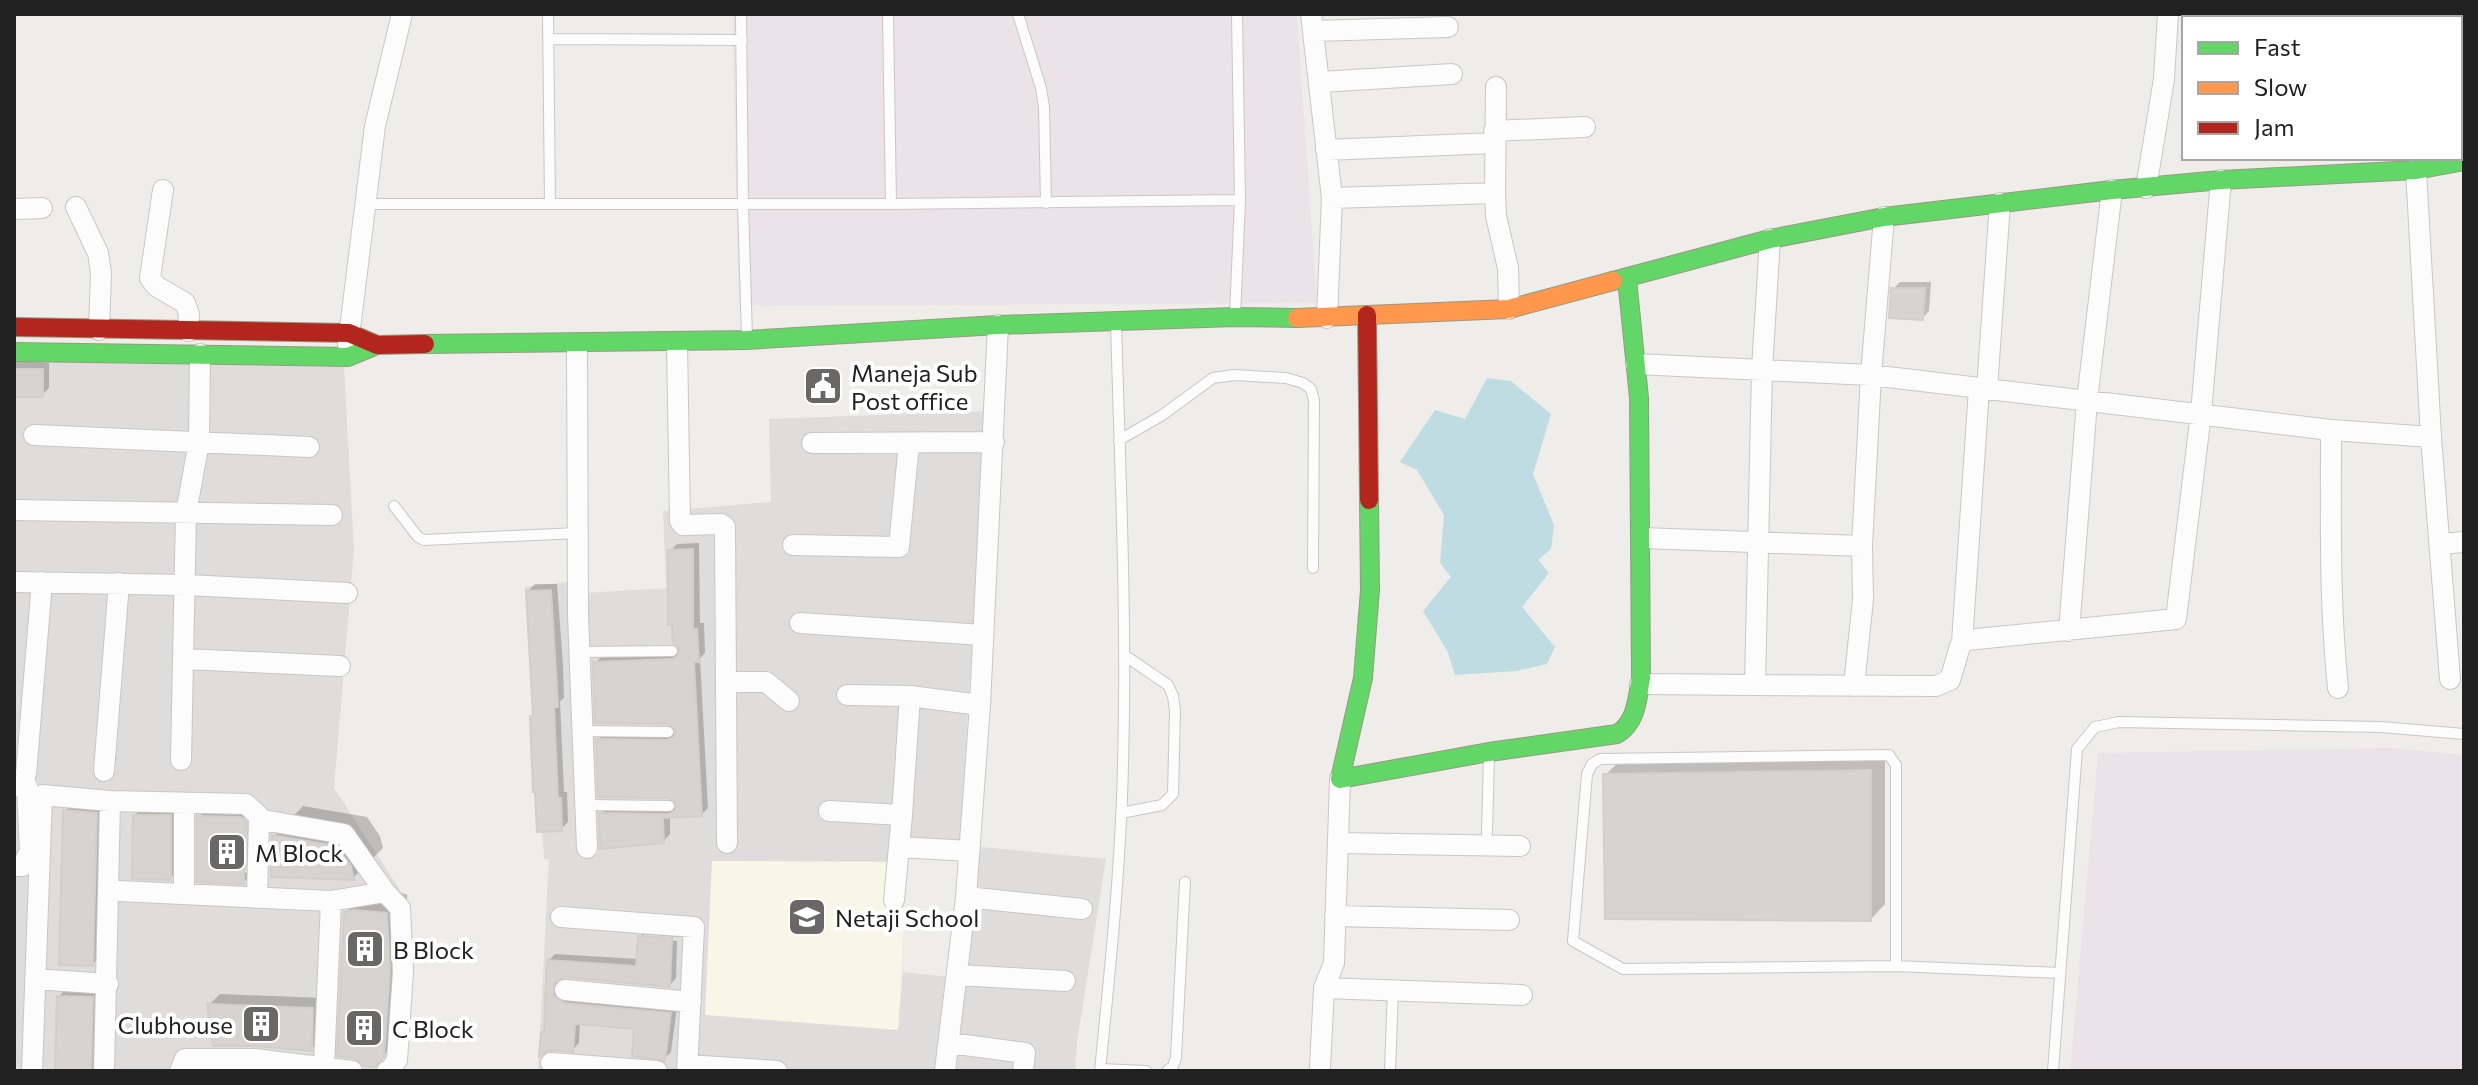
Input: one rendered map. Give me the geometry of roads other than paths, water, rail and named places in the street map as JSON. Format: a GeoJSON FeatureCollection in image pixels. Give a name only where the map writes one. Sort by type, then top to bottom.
{"type":"FeatureCollection","features":[{"type":"Feature","properties":{"kind":"street"},"geometry":{"type":"LineString","coordinates":[[348,357],[375,126],[402,14]]}},
{"type":"Feature","properties":{"kind":"street"},"geometry":{"type":"LineString","coordinates":[[2146,188],[2174,78],[2176,37],[2168,14]]}},
{"type":"Feature","properties":{"kind":"street"},"geometry":{"type":"LineString","coordinates":[[1327,318],[1332,198],[1312,22],[1448,27]]}},
{"type":"Feature","properties":{"kind":"street"},"geometry":{"type":"LineString","coordinates":[[1320,82],[1452,74]]}},
{"type":"Feature","properties":{"kind":"street"},"geometry":{"type":"LineString","coordinates":[[1496,87],[1496,216],[1508,268],[1509,309]]}},
{"type":"Feature","properties":{"kind":"street"},"geometry":{"type":"LineString","coordinates":[[1326,150],[1585,127]]}},
{"type":"Feature","properties":{"kind":"street"},"geometry":{"type":"LineString","coordinates":[[14,352],[348,357],[377,345],[747,340],[998,325],[1235,317],[1327,318],[1509,309],[1770,239],[1884,217],[2112,190],[2221,180],[2416,170],[2464,161]]}},
{"type":"Feature","properties":{"kind":"street"},"geometry":{"type":"LineString","coordinates":[[2416,170],[2431,437],[2450,679]]}},
{"type":"Feature","properties":{"kind":"street"},"geometry":{"type":"LineString","coordinates":[[1962,643],[2176,619],[2201,413],[2221,180]]}},
{"type":"Feature","properties":{"kind":"street"},"geometry":{"type":"LineString","coordinates":[[163,190],[150,278],[156,286],[185,303],[189,314],[188,331]]}},
{"type":"Feature","properties":{"kind":"street"},"geometry":{"type":"LineString","coordinates":[[2069,631],[2087,401],[2112,190]]}},
{"type":"Feature","properties":{"kind":"street"},"geometry":{"type":"LineString","coordinates":[[1332,198],[1495,193]]}},
{"type":"Feature","properties":{"kind":"street"},"geometry":{"type":"LineString","coordinates":[[1640,684],[1936,686],[1950,680],[1962,643],[2000,203]]}},
{"type":"Feature","properties":{"kind":"street"},"geometry":{"type":"LineString","coordinates":[[76,207],[98,253],[101,273],[99,330]]}},
{"type":"Feature","properties":{"kind":"street"},"geometry":{"type":"LineString","coordinates":[[14,209],[42,208]]}},
{"type":"Feature","properties":{"kind":"street"},"geometry":{"type":"LineString","coordinates":[[1854,686],[1863,599],[1862,546],[1871,375],[1884,217]]}},
{"type":"Feature","properties":{"kind":"street"},"geometry":{"type":"LineString","coordinates":[[1755,685],[1762,369],[1770,239]]}},
{"type":"Feature","properties":{"kind":"street"},"geometry":{"type":"LineString","coordinates":[[1340,779],[1489,752],[1617,734],[1627,728],[1633,718],[1640,684],[1642,538],[1639,398],[1627,279]]}},
{"type":"Feature","properties":{"kind":"street"},"geometry":{"type":"LineString","coordinates":[[1320,1067],[1324,988],[1334,963],[1340,779],[1363,678],[1370,590],[1367,315]]}},
{"type":"Feature","properties":{"kind":"street"},"geometry":{"type":"LineString","coordinates":[[945,1071],[966,897],[980,705],[998,325]]}},
{"type":"Feature","properties":{"kind":"street"},"geometry":{"type":"LineString","coordinates":[[14,327],[349,333],[377,345]]}},
{"type":"Feature","properties":{"kind":"street"},"geometry":{"type":"LineString","coordinates":[[677,342],[680,521],[683,525],[721,524],[725,527],[727,843]]}},
{"type":"Feature","properties":{"kind":"street"},"geometry":{"type":"LineString","coordinates":[[577,344],[580,652],[587,848]]}},
{"type":"Feature","properties":{"kind":"street"},"geometry":{"type":"LineString","coordinates":[[181,760],[187,585],[186,513],[199,442],[200,354]]}},
{"type":"Feature","properties":{"kind":"street"},"geometry":{"type":"LineString","coordinates":[[1636,364],[1871,375],[2331,430],[2431,437]]}},
{"type":"Feature","properties":{"kind":"street"},"geometry":{"type":"LineString","coordinates":[[2331,430],[2331,623],[2338,688]]}},
{"type":"Feature","properties":{"kind":"street"},"geometry":{"type":"LineString","coordinates":[[34,435],[309,447]]}},
{"type":"Feature","properties":{"kind":"street"},"geometry":{"type":"LineString","coordinates":[[812,443],[994,442]]}},
{"type":"Feature","properties":{"kind":"street"},"geometry":{"type":"LineString","coordinates":[[793,545],[899,547],[909,443]]}},
{"type":"Feature","properties":{"kind":"street"},"geometry":{"type":"LineString","coordinates":[[14,510],[332,515]]}},
{"type":"Feature","properties":{"kind":"street"},"geometry":{"type":"LineString","coordinates":[[1642,538],[1862,546]]}},
{"type":"Feature","properties":{"kind":"street"},"geometry":{"type":"LineString","coordinates":[[2440,544],[2464,542]]}},
{"type":"Feature","properties":{"kind":"street"},"geometry":{"type":"LineString","coordinates":[[14,582],[187,585],[347,593]]}},
{"type":"Feature","properties":{"kind":"street"},"geometry":{"type":"LineString","coordinates":[[14,866],[22,866],[30,851],[27,786],[20,780],[42,582]]}},
{"type":"Feature","properties":{"kind":"street"},"geometry":{"type":"LineString","coordinates":[[104,771],[119,583]]}},
{"type":"Feature","properties":{"kind":"street"},"geometry":{"type":"LineString","coordinates":[[800,623],[983,635]]}},
{"type":"Feature","properties":{"kind":"street"},"geometry":{"type":"LineString","coordinates":[[185,659],[340,666]]}},
{"type":"Feature","properties":{"kind":"street"},"geometry":{"type":"LineString","coordinates":[[726,682],[766,682],[789,701]]}},
{"type":"Feature","properties":{"kind":"street"},"geometry":{"type":"LineString","coordinates":[[847,695],[910,696],[980,705]]}},
{"type":"Feature","properties":{"kind":"street"},"geometry":{"type":"LineString","coordinates":[[894,900],[910,696]]}},
{"type":"Feature","properties":{"kind":"street"},"geometry":{"type":"LineString","coordinates":[[32,1071],[42,795],[110,801],[246,804],[263,820],[344,834],[400,908],[403,972],[397,1060],[387,1071]]}},
{"type":"Feature","properties":{"kind":"street"},"geometry":{"type":"LineString","coordinates":[[104,1071],[110,801]]}},
{"type":"Feature","properties":{"kind":"street"},"geometry":{"type":"LineString","coordinates":[[184,803],[184,894]]}},
{"type":"Feature","properties":{"kind":"street"},"geometry":{"type":"LineString","coordinates":[[829,811],[902,815]]}},
{"type":"Feature","properties":{"kind":"street"},"geometry":{"type":"LineString","coordinates":[[257,898],[259,817]]}},
{"type":"Feature","properties":{"kind":"street"},"geometry":{"type":"LineString","coordinates":[[1338,843],[1520,846]]}},
{"type":"Feature","properties":{"kind":"street"},"geometry":{"type":"LineString","coordinates":[[899,847],[969,851]]}},
{"type":"Feature","properties":{"kind":"street"},"geometry":{"type":"LineString","coordinates":[[119,891],[331,901],[385,892]]}},
{"type":"Feature","properties":{"kind":"street"},"geometry":{"type":"LineString","coordinates":[[966,897],[1082,909]]}},
{"type":"Feature","properties":{"kind":"street"},"geometry":{"type":"LineString","coordinates":[[324,1067],[331,901]]}},
{"type":"Feature","properties":{"kind":"street"},"geometry":{"type":"LineString","coordinates":[[1335,916],[1509,920]]}},
{"type":"Feature","properties":{"kind":"street"},"geometry":{"type":"LineString","coordinates":[[561,917],[694,927],[687,1068],[777,1071]]}},
{"type":"Feature","properties":{"kind":"street"},"geometry":{"type":"LineString","coordinates":[[957,975],[1065,981]]}},
{"type":"Feature","properties":{"kind":"street"},"geometry":{"type":"LineString","coordinates":[[35,979],[108,984]]}},
{"type":"Feature","properties":{"kind":"street"},"geometry":{"type":"LineString","coordinates":[[1324,988],[1522,995]]}},
{"type":"Feature","properties":{"kind":"street"},"geometry":{"type":"LineString","coordinates":[[565,990],[691,1002]]}},
{"type":"Feature","properties":{"kind":"street"},"geometry":{"type":"LineString","coordinates":[[950,1043],[1025,1053],[1023,1071]]}},
{"type":"Feature","properties":{"kind":"street"},"geometry":{"type":"LineString","coordinates":[[180,1071],[185,1059],[352,1071]]}},
{"type":"Feature","properties":{"kind":"street"},"geometry":{"type":"LineString","coordinates":[[551,1063],[657,1071]]}},
{"type":"Feature","properties":{"kind":"lane"},"geometry":{"type":"LineString","coordinates":[[548,14],[550,204]]}},
{"type":"Feature","properties":{"kind":"lane"},"geometry":{"type":"LineString","coordinates":[[741,14],[747,340]]}},
{"type":"Feature","properties":{"kind":"lane"},"geometry":{"type":"LineString","coordinates":[[888,14],[891,204]]}},
{"type":"Feature","properties":{"kind":"lane"},"geometry":{"type":"LineString","coordinates":[[1018,14],[1044,107],[1046,203]]}},
{"type":"Feature","properties":{"kind":"lane"},"geometry":{"type":"LineString","coordinates":[[1235,317],[1240,200],[1237,14]]}},
{"type":"Feature","properties":{"kind":"lane"},"geometry":{"type":"LineString","coordinates":[[549,39],[742,40]]}},
{"type":"Feature","properties":{"kind":"lane"},"geometry":{"type":"LineString","coordinates":[[364,204],[891,204],[1240,200]]}},
{"type":"Feature","properties":{"kind":"lane"},"geometry":{"type":"LineString","coordinates":[[1116,321],[1124,655],[1121,813],[1119,867],[1100,1070],[1146,1071]]}},
{"type":"Feature","properties":{"kind":"lane"},"geometry":{"type":"LineString","coordinates":[[1119,440],[1161,416],[1213,378],[1260,376],[1303,383],[1311,389],[1314,400],[1313,568]]}},
{"type":"Feature","properties":{"kind":"lane"},"geometry":{"type":"LineString","coordinates":[[394,506],[418,537],[424,540],[578,533]]}},
{"type":"Feature","properties":{"kind":"lane"},"geometry":{"type":"LineString","coordinates":[[580,652],[672,651]]}},
{"type":"Feature","properties":{"kind":"lane"},"geometry":{"type":"LineString","coordinates":[[1121,813],[1162,805],[1173,794],[1175,711],[1168,685],[1124,655]]}},
{"type":"Feature","properties":{"kind":"lane"},"geometry":{"type":"LineString","coordinates":[[2053,1071],[2077,749],[2095,727],[2119,722],[2381,727],[2464,734]]}},
{"type":"Feature","properties":{"kind":"lane"},"geometry":{"type":"LineString","coordinates":[[583,731],[668,732]]}},
{"type":"Feature","properties":{"kind":"lane"},"geometry":{"type":"LineString","coordinates":[[1487,833],[1489,752]]}},
{"type":"Feature","properties":{"kind":"lane"},"geometry":{"type":"LineString","coordinates":[[1896,966],[1896,765],[1889,755],[1600,759],[1592,764],[1587,774],[1573,941],[1623,969],[1896,966],[2060,973]]}},
{"type":"Feature","properties":{"kind":"lane"},"geometry":{"type":"LineString","coordinates":[[587,805],[669,806]]}},
{"type":"Feature","properties":{"kind":"lane"},"geometry":{"type":"LineString","coordinates":[[1167,1071],[1176,1058],[1185,882]]}},
{"type":"Feature","properties":{"kind":"lane"},"geometry":{"type":"LineString","coordinates":[[1390,1071],[1393,990]]}},
{"type":"Feature","properties":{"kind":"water"},"geometry":{"type":"Polygon","coordinates":[[[1487,378],[1511,381],[1551,414],[1533,474],[1554,525],[1551,549],[1538,560],[1549,573],[1522,607],[1555,647],[1547,664],[1516,671],[1455,675],[1448,652],[1423,611],[1451,577],[1440,563],[1444,515],[1417,470],[1400,462],[1435,410],[1465,419],[1487,378]]]}},
{"type":"Feature","properties":{"kind":"place","name":"Maneja Sub Post office"},"geometry":{"type":"Point","coordinates":[823,386]}},
{"type":"Feature","properties":{"kind":"place","name":"M Block"},"geometry":{"type":"Point","coordinates":[227,852]}},
{"type":"Feature","properties":{"kind":"place","name":"Netaji School"},"geometry":{"type":"Point","coordinates":[807,917]}},
{"type":"Feature","properties":{"kind":"place","name":"B Block"},"geometry":{"type":"Point","coordinates":[365,949]}},
{"type":"Feature","properties":{"kind":"place","name":"Clubhouse"},"geometry":{"type":"Point","coordinates":[261,1024]}},
{"type":"Feature","properties":{"kind":"place","name":"C Block"},"geometry":{"type":"Point","coordinates":[364,1028]}}]}
